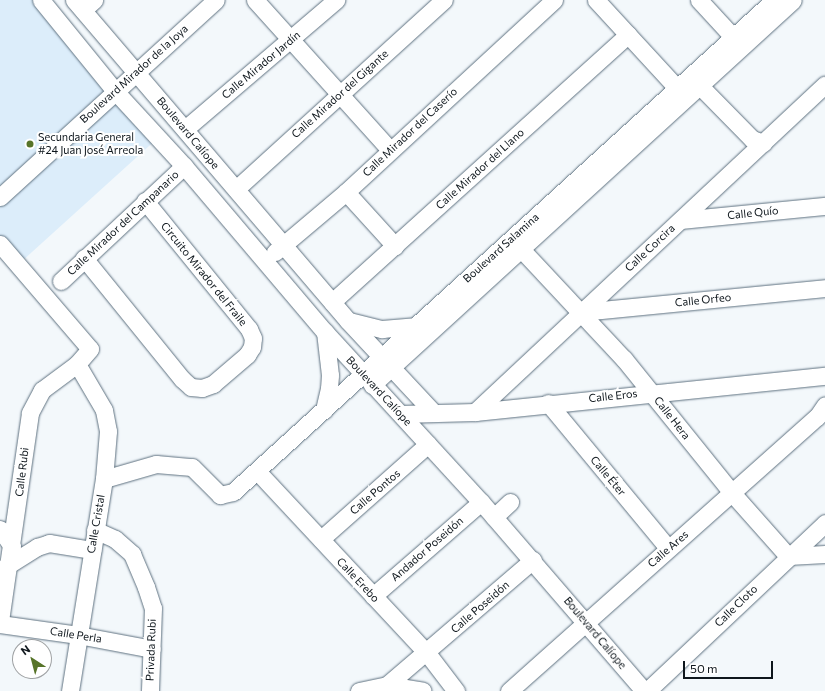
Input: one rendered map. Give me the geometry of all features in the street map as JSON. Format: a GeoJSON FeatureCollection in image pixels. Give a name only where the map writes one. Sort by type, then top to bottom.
{"type":"FeatureCollection","features":[{"type":"Feature","properties":{"kind":"street","name":"Boulevard Calíope"},"geometry":{"type":"LineString","coordinates":[[41,0],[115,90],[184,166],[325,332],[367,380],[401,414],[533,560],[644,691]]}},
{"type":"Feature","properties":{"kind":"street","name":"Boulevard Mirador de la Joya"},"geometry":{"type":"LineString","coordinates":[[0,197],[115,90],[216,0]]}},
{"type":"Feature","properties":{"kind":"street"},"geometry":{"type":"LineString","coordinates":[[255,0],[390,150]]}},
{"type":"Feature","properties":{"kind":"street","name":"Calle Mirador Jardín"},"geometry":{"type":"LineString","coordinates":[[185,130],[292,40],[336,0]]}},
{"type":"Feature","properties":{"kind":"street","name":"Calle Mirador del Gigante"},"geometry":{"type":"LineString","coordinates":[[236,189],[444,0]]}},
{"type":"Feature","properties":{"kind":"street","name":"Calle Mirador del Caserío"},"geometry":{"type":"LineString","coordinates":[[265,261],[346,192],[554,0]]}},
{"type":"Feature","properties":{"kind":"street"},"geometry":{"type":"LineString","coordinates":[[596,0],[677,88]]}},
{"type":"Feature","properties":{"kind":"street"},"geometry":{"type":"LineString","coordinates":[[699,0],[732,37]]}},
{"type":"Feature","properties":{"kind":"street","name":"Boulevard Salamina"},"geometry":{"type":"LineString","coordinates":[[386,362],[415,326],[774,0]]}},
{"type":"Feature","properties":{"kind":"street","name":"Boulevard Salamina"},"geometry":{"type":"LineString","coordinates":[[104,479],[156,464],[192,467],[214,491],[227,495],[257,471],[324,410],[367,380],[386,362],[520,248],[793,0]]}},
{"type":"Feature","properties":{"kind":"street","name":"Boulevard Calíope"},"geometry":{"type":"LineString","coordinates":[[84,3],[136,72],[185,130],[348,321],[432,412]]}},
{"type":"Feature","properties":{"kind":"street","name":"Calle Mirador del Llano"},"geometry":{"type":"LineString","coordinates":[[332,302],[628,35]]}},
{"type":"Feature","properties":{"kind":"street"},"geometry":{"type":"LineString","coordinates":[[699,85],[752,139],[763,143]]}},
{"type":"Feature","properties":{"kind":"street","name":"Calle Corcira"},"geometry":{"type":"LineString","coordinates":[[475,412],[825,85]]}},
{"type":"Feature","properties":{"kind":"street","name":"Calle Mirador del Campanario"},"geometry":{"type":"LineString","coordinates":[[61,281],[184,166]]}},
{"type":"Feature","properties":{"kind":"street"},"geometry":{"type":"LineString","coordinates":[[346,192],[395,246]]}},
{"type":"Feature","properties":{"kind":"street","name":"Circuito Mirador del Fraile"},"geometry":{"type":"LineString","coordinates":[[84,258],[182,379],[192,387],[202,388],[213,384],[247,355],[252,347],[253,338],[249,329],[145,201]]}},
{"type":"Feature","properties":{"kind":"street","name":"Calle Quío"},"geometry":{"type":"LineString","coordinates":[[681,220],[825,206]]}},
{"type":"Feature","properties":{"kind":"street","name":"Calle Rubi"},"geometry":{"type":"LineString","coordinates":[[0,244],[90,349],[77,364],[42,390],[30,412],[7,548],[0,621]]}},
{"type":"Feature","properties":{"kind":"street","name":"Calle Hera"},"geometry":{"type":"LineString","coordinates":[[520,248],[581,312],[652,392],[732,493],[788,556]]}},
{"type":"Feature","properties":{"kind":"street","name":"Calle Orfeo"},"geometry":{"type":"LineString","coordinates":[[581,312],[825,288]]}},
{"type":"Feature","properties":{"kind":"street"},"geometry":{"type":"LineString","coordinates":[[348,321],[382,329],[415,326]]}},
{"type":"Feature","properties":{"kind":"street"},"geometry":{"type":"LineString","coordinates":[[324,410],[329,389],[330,375],[325,332]]}},
{"type":"Feature","properties":{"kind":"street","name":"Calle Cristal"},"geometry":{"type":"LineString","coordinates":[[70,691],[104,479],[107,421],[77,364]]}},
{"type":"Feature","properties":{"kind":"street","name":"Calle Eros"},"geometry":{"type":"LineString","coordinates":[[401,414],[475,412],[652,392],[825,376]]}},
{"type":"Feature","properties":{"kind":"street","name":"Calle Éter"},"geometry":{"type":"LineString","coordinates":[[548,403],[668,548]]}},
{"type":"Feature","properties":{"kind":"street","name":"Calle Ares"},"geometry":{"type":"LineString","coordinates":[[509,691],[817,417],[825,405]]}},
{"type":"Feature","properties":{"kind":"street","name":"Calle Pontos"},"geometry":{"type":"LineString","coordinates":[[321,539],[428,444]]}},
{"type":"Feature","properties":{"kind":"street","name":"Calle Erebo"},"geometry":{"type":"LineString","coordinates":[[257,471],[427,653],[456,691]]}},
{"type":"Feature","properties":{"kind":"street","name":"Andador Poseidón"},"geometry":{"type":"LineString","coordinates":[[373,596],[481,502]]}},
{"type":"Feature","properties":{"kind":"street"},"geometry":{"type":"LineString","coordinates":[[494,517],[510,502]]}},
{"type":"Feature","properties":{"kind":"street","name":"Calle Cloto"},"geometry":{"type":"LineString","coordinates":[[647,691],[825,522]]}},
{"type":"Feature","properties":{"kind":"street","name":"Privada Rubi"},"geometry":{"type":"LineString","coordinates":[[95,530],[115,539],[132,554],[152,608],[150,691]]}},
{"type":"Feature","properties":{"kind":"street"},"geometry":{"type":"LineString","coordinates":[[7,548],[37,547],[49,543],[92,550]]}},
{"type":"Feature","properties":{"kind":"street"},"geometry":{"type":"LineString","coordinates":[[7,548],[37,547]]}},
{"type":"Feature","properties":{"kind":"street"},"geometry":{"type":"LineString","coordinates":[[788,556],[825,554]]}},
{"type":"Feature","properties":{"kind":"street","name":"Calle Poseidón"},"geometry":{"type":"LineString","coordinates":[[387,685],[427,653],[533,560]]}},
{"type":"Feature","properties":{"kind":"street","name":"Calle Perla"},"geometry":{"type":"LineString","coordinates":[[0,624],[78,634],[152,649]]}},
{"type":"Feature","properties":{"kind":"street"},"geometry":{"type":"LineString","coordinates":[[359,691],[387,685],[423,691]]}},
{"type":"Feature","properties":{"kind":"shaded area"},"geometry":{"type":"Polygon","coordinates":[[[0,0],[42,0],[159,137],[21,262],[0,237],[0,0]]]}},
{"type":"Feature","properties":{"kind":"place","name":"Secundaria General #24 Juan José Arreola"},"geometry":{"type":"Point","coordinates":[30,144]}}]}
